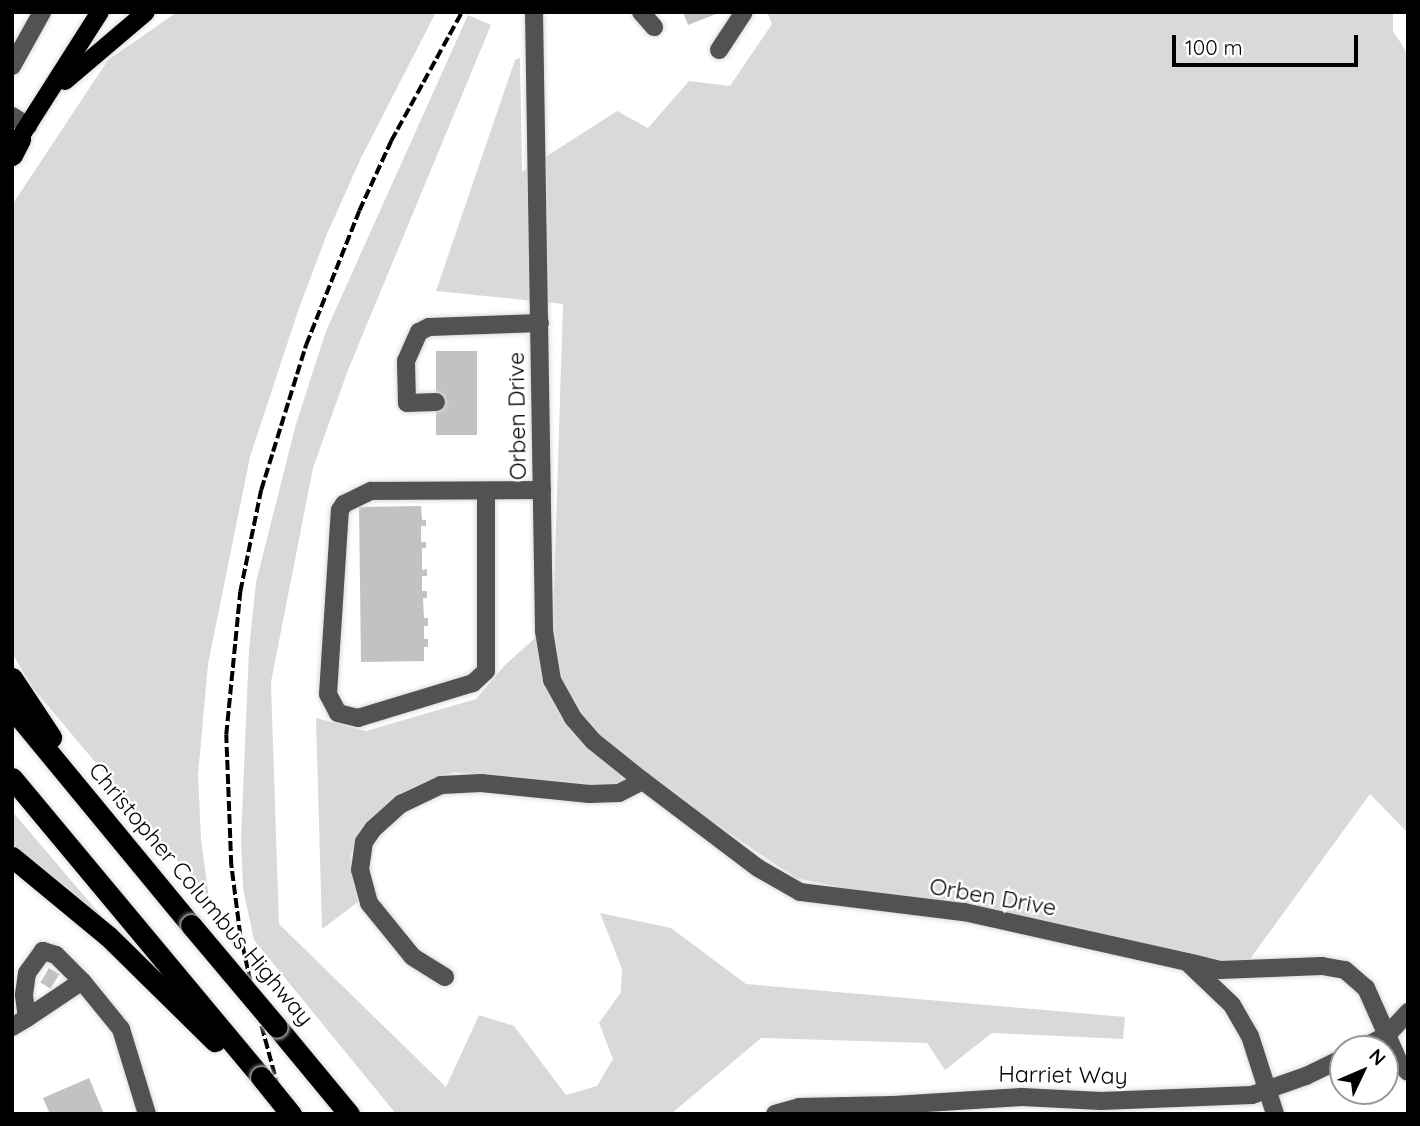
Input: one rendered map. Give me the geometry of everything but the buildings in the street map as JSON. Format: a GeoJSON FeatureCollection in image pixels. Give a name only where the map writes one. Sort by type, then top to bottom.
{"type":"FeatureCollection","features":[{"type":"Feature","properties":{"kind":"highway"},"geometry":{"type":"LineString","coordinates":[[12,678],[108,823]]}},
{"type":"Feature","properties":{"kind":"highway","name":"Christopher Columbus Highway"},"geometry":{"type":"LineString","coordinates":[[12,709],[349,1114]]}},
{"type":"Feature","properties":{"kind":"highway"},"geometry":{"type":"LineString","coordinates":[[12,778],[291,1114]]}},
{"type":"Feature","properties":{"kind":"highway"},"geometry":{"type":"LineString","coordinates":[[12,857],[108,936],[207,1034],[261,1077]]}},
{"type":"Feature","properties":{"kind":"main road"},"geometry":{"type":"LineString","coordinates":[[18,142],[100,12]]}},
{"type":"Feature","properties":{"kind":"main road"},"geometry":{"type":"LineString","coordinates":[[47,98],[116,35],[146,12]]}},
{"type":"Feature","properties":{"kind":"street"},"geometry":{"type":"LineString","coordinates":[[12,66],[42,12]]}},
{"type":"Feature","properties":{"kind":"street","name":"Orben Drive"},"geometry":{"type":"LineString","coordinates":[[534,12],[544,631],[552,680],[581,729],[643,781],[758,868],[800,892],[821,897],[964,912],[1220,970],[1322,967],[1345,970],[1366,988],[1385,1035]]}},
{"type":"Feature","properties":{"kind":"street"},"geometry":{"type":"LineString","coordinates":[[641,12],[654,27]]}},
{"type":"Feature","properties":{"kind":"street"},"geometry":{"type":"LineString","coordinates":[[719,50],[744,12]]}},
{"type":"Feature","properties":{"kind":"street"},"geometry":{"type":"LineString","coordinates":[[12,116],[18,142]]}},
{"type":"Feature","properties":{"kind":"street"},"geometry":{"type":"LineString","coordinates":[[436,402],[407,403],[406,362],[419,332],[429,327],[540,323]]}},
{"type":"Feature","properties":{"kind":"street"},"geometry":{"type":"LineString","coordinates":[[486,491],[486,671],[474,683],[358,718],[338,713],[328,694],[340,510],[344,504],[371,491],[542,490]]}},
{"type":"Feature","properties":{"kind":"street"},"geometry":{"type":"LineString","coordinates":[[445,977],[412,956],[369,903],[363,888],[361,855],[373,829],[401,804],[441,785],[481,783],[599,794],[619,793],[643,781]]}},
{"type":"Feature","properties":{"kind":"street"},"geometry":{"type":"LineString","coordinates":[[19,1022],[27,973],[43,951],[65,961],[121,1029],[147,1114]]}},
{"type":"Feature","properties":{"kind":"street"},"geometry":{"type":"LineString","coordinates":[[1187,962],[1232,1005],[1250,1036],[1275,1114]]}},
{"type":"Feature","properties":{"kind":"street"},"geometry":{"type":"LineString","coordinates":[[19,1022],[82,981]]}},
{"type":"Feature","properties":{"kind":"street"},"geometry":{"type":"LineString","coordinates":[[1386,1035],[1408,1012]]}},
{"type":"Feature","properties":{"kind":"street","name":"Harriet Way"},"geometry":{"type":"LineString","coordinates":[[775,1114],[799,1107],[971,1107],[1022,1097],[1101,1101],[1252,1095],[1329,1065]]}},
{"type":"Feature","properties":{"kind":"shaded area"},"geometry":{"type":"Polygon","coordinates":[[[177,12],[436,12],[361,158],[327,234],[298,311],[250,457],[208,664],[198,775],[201,839],[209,898],[33,688],[12,653],[12,205],[108,60],[177,12]]]}},
{"type":"Feature","properties":{"kind":"shaded area"},"geometry":{"type":"Polygon","coordinates":[[[767,12],[1393,12],[1393,31],[1408,54],[1408,833],[1370,794],[1242,970],[796,878],[648,779],[626,779],[616,786],[593,786],[454,772],[413,787],[372,817],[350,855],[358,902],[322,929],[316,718],[366,731],[476,699],[505,665],[553,622],[563,304],[436,291],[515,60],[520,58],[522,172],[617,111],[648,128],[689,81],[730,86],[772,24],[767,12]]]}},
{"type":"Feature","properties":{"kind":"shaded area"},"geometry":{"type":"Polygon","coordinates":[[[468,15],[491,25],[348,370],[313,468],[271,682],[279,924],[446,1087],[479,1015],[514,1026],[566,1095],[597,1086],[613,1059],[599,1023],[621,992],[622,969],[600,913],[671,928],[746,984],[1125,1017],[1123,1039],[992,1033],[945,1070],[927,1043],[761,1038],[671,1114],[396,1114],[254,940],[243,888],[241,839],[249,650],[256,582],[296,424],[326,331],[468,15]]]}},
{"type":"Feature","properties":{"kind":"shaded area"},"geometry":{"type":"Polygon","coordinates":[[[12,811],[108,924],[12,848],[12,811]]]}},
{"type":"Feature","properties":{"kind":"railway"},"geometry":{"type":"LineString","coordinates":[[285,1114],[253,995],[240,935],[231,865],[226,735],[240,592],[261,490],[306,345],[359,211],[391,141],[462,12]]}}]}
